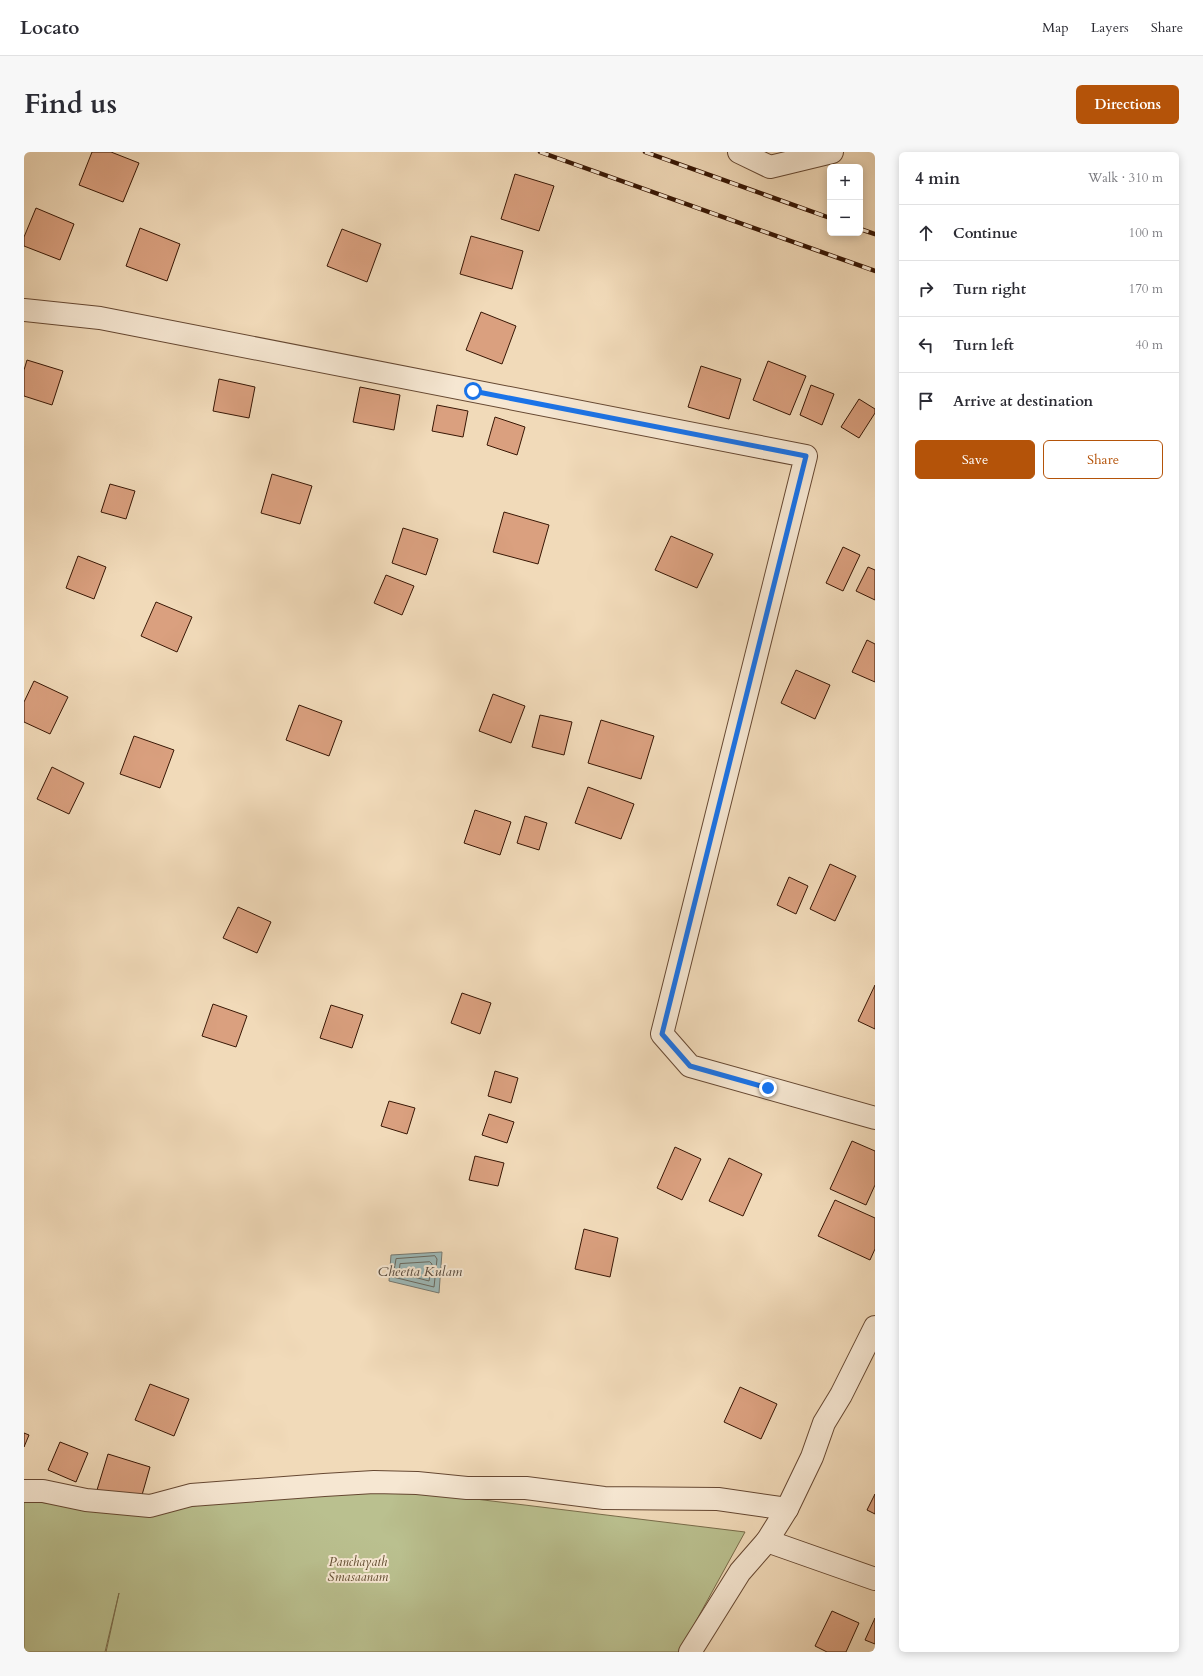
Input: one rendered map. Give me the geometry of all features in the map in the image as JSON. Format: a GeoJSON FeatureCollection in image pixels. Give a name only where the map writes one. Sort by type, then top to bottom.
{"type":"FeatureCollection","features":[{"type":"Feature","properties":{"kind":"street"},"geometry":{"type":"LineString","coordinates":[[739,152],[770,166],[832,152]]}},
{"type":"Feature","properties":{"kind":"street"},"geometry":{"type":"LineString","coordinates":[[24,310],[100,318],[806,456],[662,1034],[690,1066],[875,1118]]}},
{"type":"Feature","properties":{"kind":"street"},"geometry":{"type":"LineString","coordinates":[[690,1652],[740,1572],[767,1541],[787,1509],[812,1457],[824,1423],[841,1395],[875,1327]]}},
{"type":"Feature","properties":{"kind":"street"},"geometry":{"type":"LineString","coordinates":[[24,1491],[43,1491],[86,1500],[150,1506],[191,1495],[374,1482],[417,1483],[467,1488],[526,1488],[604,1498],[718,1499],[787,1509]]}},
{"type":"Feature","properties":{"kind":"street"},"geometry":{"type":"LineString","coordinates":[[767,1541],[875,1579]]}},
{"type":"Feature","properties":{"kind":"green space","name":"Panchayath Smasaanam"},"geometry":{"type":"Polygon","coordinates":[[[361,1485],[745,1532],[679,1652],[106,1652],[119,1593],[105,1652],[24,1652],[24,1500],[136,1515],[137,1513],[361,1485]]]}},
{"type":"Feature","properties":{"kind":"water","name":"Cheetta Kulam"},"geometry":{"type":"Polygon","coordinates":[[[442,1252],[439,1293],[389,1281],[391,1255],[442,1252]]]}},
{"type":"Feature","properties":{"kind":"building"},"geometry":{"type":"Polygon","coordinates":[[[92,152],[111,152],[139,163],[123,202],[79,185],[92,152]]]}},
{"type":"Feature","properties":{"kind":"building"},"geometry":{"type":"Polygon","coordinates":[[[515,174],[554,186],[539,231],[501,219],[515,174]]]}},
{"type":"Feature","properties":{"kind":"building"},"geometry":{"type":"Polygon","coordinates":[[[36,208],[74,224],[60,260],[24,246],[24,237],[36,208]]]}},
{"type":"Feature","properties":{"kind":"building"},"geometry":{"type":"Polygon","coordinates":[[[140,228],[180,244],[167,281],[126,266],[140,228]]]}},
{"type":"Feature","properties":{"kind":"building"},"geometry":{"type":"Polygon","coordinates":[[[342,229],[381,244],[367,282],[327,266],[342,229]]]}},
{"type":"Feature","properties":{"kind":"building"},"geometry":{"type":"Polygon","coordinates":[[[471,236],[523,251],[512,289],[460,274],[471,236]]]}},
{"type":"Feature","properties":{"kind":"building"},"geometry":{"type":"Polygon","coordinates":[[[481,312],[516,326],[502,364],[466,350],[481,312]]]}},
{"type":"Feature","properties":{"kind":"building"},"geometry":{"type":"Polygon","coordinates":[[[27,360],[63,371],[52,405],[24,396],[24,370],[27,360]]]}},
{"type":"Feature","properties":{"kind":"building"},"geometry":{"type":"Polygon","coordinates":[[[768,361],[806,376],[790,415],[753,400],[768,361]]]}},
{"type":"Feature","properties":{"kind":"building"},"geometry":{"type":"Polygon","coordinates":[[[701,366],[741,379],[729,419],[688,407],[701,366]]]}},
{"type":"Feature","properties":{"kind":"building"},"geometry":{"type":"Polygon","coordinates":[[[219,379],[255,387],[249,418],[213,411],[219,379]]]}},
{"type":"Feature","properties":{"kind":"building"},"geometry":{"type":"Polygon","coordinates":[[[811,385],[834,394],[822,425],[800,415],[811,385]]]}},
{"type":"Feature","properties":{"kind":"building"},"geometry":{"type":"Polygon","coordinates":[[[360,387],[400,395],[394,430],[353,422],[360,387]]]}},
{"type":"Feature","properties":{"kind":"building"},"geometry":{"type":"Polygon","coordinates":[[[859,399],[875,409],[875,413],[859,438],[841,427],[859,399]]]}},
{"type":"Feature","properties":{"kind":"building"},"geometry":{"type":"Polygon","coordinates":[[[437,405],[468,411],[463,437],[432,431],[437,405]]]}},
{"type":"Feature","properties":{"kind":"building"},"geometry":{"type":"Polygon","coordinates":[[[495,417],[525,427],[517,455],[487,445],[495,417]]]}},
{"type":"Feature","properties":{"kind":"building"},"geometry":{"type":"Polygon","coordinates":[[[272,474],[312,486],[300,524],[261,513],[272,474]]]}},
{"type":"Feature","properties":{"kind":"building"},"geometry":{"type":"Polygon","coordinates":[[[110,484],[135,491],[126,519],[101,512],[110,484]]]}},
{"type":"Feature","properties":{"kind":"building"},"geometry":{"type":"Polygon","coordinates":[[[504,512],[549,525],[538,564],[493,552],[504,512]]]}},
{"type":"Feature","properties":{"kind":"building"},"geometry":{"type":"Polygon","coordinates":[[[403,528],[438,539],[426,575],[392,563],[403,528]]]}},
{"type":"Feature","properties":{"kind":"building"},"geometry":{"type":"Polygon","coordinates":[[[671,536],[713,554],[697,588],[655,570],[671,536]]]}},
{"type":"Feature","properties":{"kind":"building"},"geometry":{"type":"Polygon","coordinates":[[[843,547],[860,555],[843,591],[826,583],[843,547]]]}},
{"type":"Feature","properties":{"kind":"building"},"geometry":{"type":"Polygon","coordinates":[[[78,556],[106,567],[94,599],[66,588],[78,556]]]}},
{"type":"Feature","properties":{"kind":"building"},"geometry":{"type":"Polygon","coordinates":[[[868,567],[875,570],[875,600],[856,591],[868,567]]]}},
{"type":"Feature","properties":{"kind":"building"},"geometry":{"type":"Polygon","coordinates":[[[386,575],[414,586],[402,615],[374,603],[386,575]]]}},
{"type":"Feature","properties":{"kind":"building"},"geometry":{"type":"Polygon","coordinates":[[[156,602],[192,617],[177,652],[141,636],[156,602]]]}},
{"type":"Feature","properties":{"kind":"building"},"geometry":{"type":"Polygon","coordinates":[[[867,640],[875,644],[875,682],[852,672],[867,640]]]}},
{"type":"Feature","properties":{"kind":"building"},"geometry":{"type":"Polygon","coordinates":[[[796,670],[830,685],[815,719],[781,703],[796,670]]]}},
{"type":"Feature","properties":{"kind":"building"},"geometry":{"type":"Polygon","coordinates":[[[34,681],[68,697],[50,734],[24,722],[24,702],[34,681]]]}},
{"type":"Feature","properties":{"kind":"building"},"geometry":{"type":"Polygon","coordinates":[[[493,694],[525,706],[511,743],[479,731],[493,694]]]}},
{"type":"Feature","properties":{"kind":"building"},"geometry":{"type":"Polygon","coordinates":[[[299,705],[342,721],[329,756],[286,740],[299,705]]]}},
{"type":"Feature","properties":{"kind":"building"},"geometry":{"type":"Polygon","coordinates":[[[540,715],[572,722],[564,755],[532,747],[540,715]]]}},
{"type":"Feature","properties":{"kind":"building"},"geometry":{"type":"Polygon","coordinates":[[[601,720],[654,736],[641,779],[588,763],[601,720]]]}},
{"type":"Feature","properties":{"kind":"building"},"geometry":{"type":"Polygon","coordinates":[[[134,736],[174,750],[160,788],[120,774],[134,736]]]}},
{"type":"Feature","properties":{"kind":"building"},"geometry":{"type":"Polygon","coordinates":[[[52,767],[84,783],[69,814],[37,799],[52,767]]]}},
{"type":"Feature","properties":{"kind":"building"},"geometry":{"type":"Polygon","coordinates":[[[588,787],[634,804],[621,839],[575,823],[588,787]]]}},
{"type":"Feature","properties":{"kind":"building"},"geometry":{"type":"Polygon","coordinates":[[[475,810],[511,822],[500,855],[464,843],[475,810]]]}},
{"type":"Feature","properties":{"kind":"building"},"geometry":{"type":"Polygon","coordinates":[[[525,816],[547,823],[539,850],[517,843],[525,816]]]}},
{"type":"Feature","properties":{"kind":"building"},"geometry":{"type":"Polygon","coordinates":[[[830,864],[856,876],[835,921],[810,909],[830,864]]]}},
{"type":"Feature","properties":{"kind":"building"},"geometry":{"type":"Polygon","coordinates":[[[789,877],[808,886],[796,914],[777,905],[789,877]]]}},
{"type":"Feature","properties":{"kind":"building"},"geometry":{"type":"Polygon","coordinates":[[[238,907],[271,922],[257,953],[223,938],[238,907]]]}},
{"type":"Feature","properties":{"kind":"building"},"geometry":{"type":"Polygon","coordinates":[[[875,985],[875,1029],[858,1021],[875,985]]]}},
{"type":"Feature","properties":{"kind":"building"},"geometry":{"type":"Polygon","coordinates":[[[462,993],[491,1003],[480,1034],[451,1023],[462,993]]]}},
{"type":"Feature","properties":{"kind":"building"},"geometry":{"type":"Polygon","coordinates":[[[213,1004],[247,1016],[236,1047],[202,1036],[213,1004]]]}},
{"type":"Feature","properties":{"kind":"building"},"geometry":{"type":"Polygon","coordinates":[[[331,1005],[363,1015],[352,1048],[320,1038],[331,1005]]]}},
{"type":"Feature","properties":{"kind":"building"},"geometry":{"type":"Polygon","coordinates":[[[495,1071],[518,1078],[511,1103],[488,1096],[495,1071]]]}},
{"type":"Feature","properties":{"kind":"building"},"geometry":{"type":"Polygon","coordinates":[[[389,1101],[415,1108],[407,1134],[381,1126],[389,1101]]]}},
{"type":"Feature","properties":{"kind":"building"},"geometry":{"type":"Polygon","coordinates":[[[489,1114],[514,1122],[507,1143],[482,1135],[489,1114]]]}},
{"type":"Feature","properties":{"kind":"building"},"geometry":{"type":"Polygon","coordinates":[[[852,1141],[875,1151],[875,1185],[866,1205],[830,1189],[852,1141]]]}},
{"type":"Feature","properties":{"kind":"building"},"geometry":{"type":"Polygon","coordinates":[[[675,1147],[701,1159],[682,1200],[657,1188],[675,1147]]]}},
{"type":"Feature","properties":{"kind":"building"},"geometry":{"type":"Polygon","coordinates":[[[475,1156],[504,1163],[498,1186],[469,1180],[475,1156]]]}},
{"type":"Feature","properties":{"kind":"building"},"geometry":{"type":"Polygon","coordinates":[[[729,1158],[762,1174],[743,1216],[709,1201],[729,1158]]]}},
{"type":"Feature","properties":{"kind":"building"},"geometry":{"type":"Polygon","coordinates":[[[835,1200],[875,1218],[875,1249],[870,1260],[818,1236],[835,1200]]]}},
{"type":"Feature","properties":{"kind":"building"},"geometry":{"type":"Polygon","coordinates":[[[584,1229],[618,1238],[610,1277],[575,1269],[584,1229]]]}},
{"type":"Feature","properties":{"kind":"building"},"geometry":{"type":"Polygon","coordinates":[[[150,1384],[189,1399],[174,1436],[135,1420],[150,1384]]]}},
{"type":"Feature","properties":{"kind":"building"},"geometry":{"type":"Polygon","coordinates":[[[740,1387],[777,1404],[761,1439],[724,1422],[740,1387]]]}},
{"type":"Feature","properties":{"kind":"building"},"geometry":{"type":"Polygon","coordinates":[[[24,1433],[29,1435],[24,1447],[24,1433]]]}},
{"type":"Feature","properties":{"kind":"building"},"geometry":{"type":"Polygon","coordinates":[[[60,1442],[88,1453],[76,1482],[48,1470],[60,1442]]]}},
{"type":"Feature","properties":{"kind":"building"},"geometry":{"type":"Polygon","coordinates":[[[108,1454],[150,1467],[140,1502],[97,1490],[108,1454]]]}},
{"type":"Feature","properties":{"kind":"building"},"geometry":{"type":"Polygon","coordinates":[[[875,1494],[875,1514],[867,1510],[875,1494]]]}},
{"type":"Feature","properties":{"kind":"building"},"geometry":{"type":"Polygon","coordinates":[[[832,1611],[859,1623],[846,1652],[827,1652],[815,1646],[832,1611]]]}},
{"type":"Feature","properties":{"kind":"building"},"geometry":{"type":"Polygon","coordinates":[[[875,1618],[875,1644],[865,1640],[875,1618]]]}},
{"type":"Feature","properties":{"kind":"railway"},"geometry":{"type":"LineString","coordinates":[[540,152],[875,271]]}},
{"type":"Feature","properties":{"kind":"railway"},"geometry":{"type":"LineString","coordinates":[[645,152],[827,217]]}},
{"type":"Feature","properties":{"kind":"railway"},"geometry":{"type":"LineString","coordinates":[[863,230],[875,234]]}},
{"type":"Feature","properties":{"kind":"route"},"geometry":{"type":"LineString","coordinates":[[473,391],[806,456],[662,1034],[690,1066],[768,1088]]}}]}
